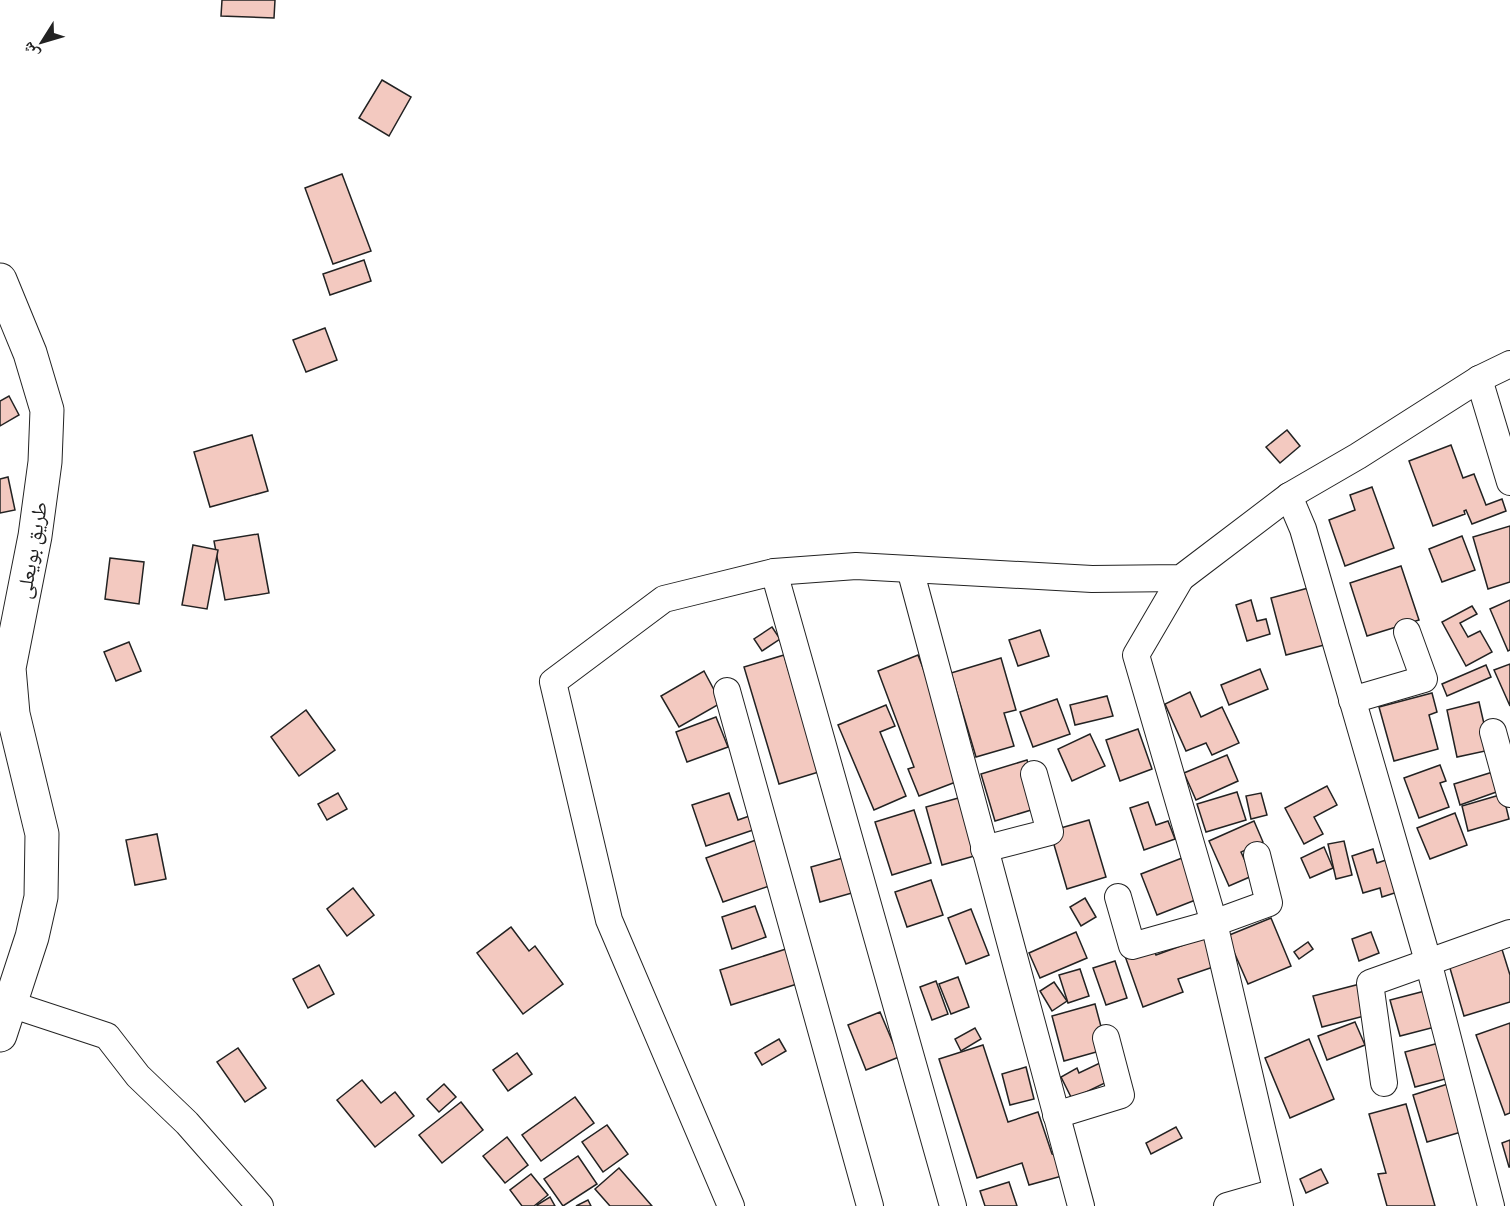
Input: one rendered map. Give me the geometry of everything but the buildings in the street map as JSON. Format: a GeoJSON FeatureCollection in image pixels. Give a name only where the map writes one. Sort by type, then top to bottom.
{"type":"FeatureCollection","features":[{"type":"Feature","properties":{"kind":"main road","name":"طريق بويعلى"},"geometry":{"type":"LineString","coordinates":[[0,280],[30,353],[47,410],[45,462],[35,536],[9,668],[13,714],[42,834],[41,897],[32,937],[0,1035]]}},
{"type":"Feature","properties":{"kind":"street"},"geometry":{"type":"LineString","coordinates":[[1227,1206],[1278,1199],[1214,923],[1136,655],[1181,578],[1289,496],[1358,456],[1479,379],[1510,364]]}},
{"type":"Feature","properties":{"kind":"street"},"geometry":{"type":"LineString","coordinates":[[1479,379],[1510,482]]}},
{"type":"Feature","properties":{"kind":"street"},"geometry":{"type":"LineString","coordinates":[[1289,496],[1303,529],[1428,961],[1491,1206]]}},
{"type":"Feature","properties":{"kind":"street"},"geometry":{"type":"LineString","coordinates":[[731,1206],[609,920],[553,682],[664,598],[774,572],[856,566],[1092,579],[1181,578]]}},
{"type":"Feature","properties":{"kind":"street"},"geometry":{"type":"LineString","coordinates":[[909,569],[1081,1206]]}},
{"type":"Feature","properties":{"kind":"street"},"geometry":{"type":"LineString","coordinates":[[774,572],[953,1206]]}},
{"type":"Feature","properties":{"kind":"street"},"geometry":{"type":"LineString","coordinates":[[1352,700],[1424,680],[1407,632]]}},
{"type":"Feature","properties":{"kind":"street"},"geometry":{"type":"LineString","coordinates":[[727,692],[870,1206]]}},
{"type":"Feature","properties":{"kind":"street"},"geometry":{"type":"LineString","coordinates":[[1493,732],[1510,794]]}},
{"type":"Feature","properties":{"kind":"street"},"geometry":{"type":"LineString","coordinates":[[984,849],[1050,832],[1034,774]]}},
{"type":"Feature","properties":{"kind":"street"},"geometry":{"type":"LineString","coordinates":[[1118,897],[1132,946],[1214,923],[1269,903],[1257,855]]}},
{"type":"Feature","properties":{"kind":"street"},"geometry":{"type":"LineString","coordinates":[[1383,1083],[1370,983],[1510,933]]}},
{"type":"Feature","properties":{"kind":"street"},"geometry":{"type":"LineString","coordinates":[[10,1004],[107,1036],[138,1076],[187,1123],[261,1206]]}},
{"type":"Feature","properties":{"kind":"street"},"geometry":{"type":"LineString","coordinates":[[1056,1115],[1121,1095],[1106,1038]]}},
{"type":"Feature","properties":{"kind":"street"},"geometry":{"type":"LineString","coordinates":[[1498,1206],[1510,1195]]}}]}
